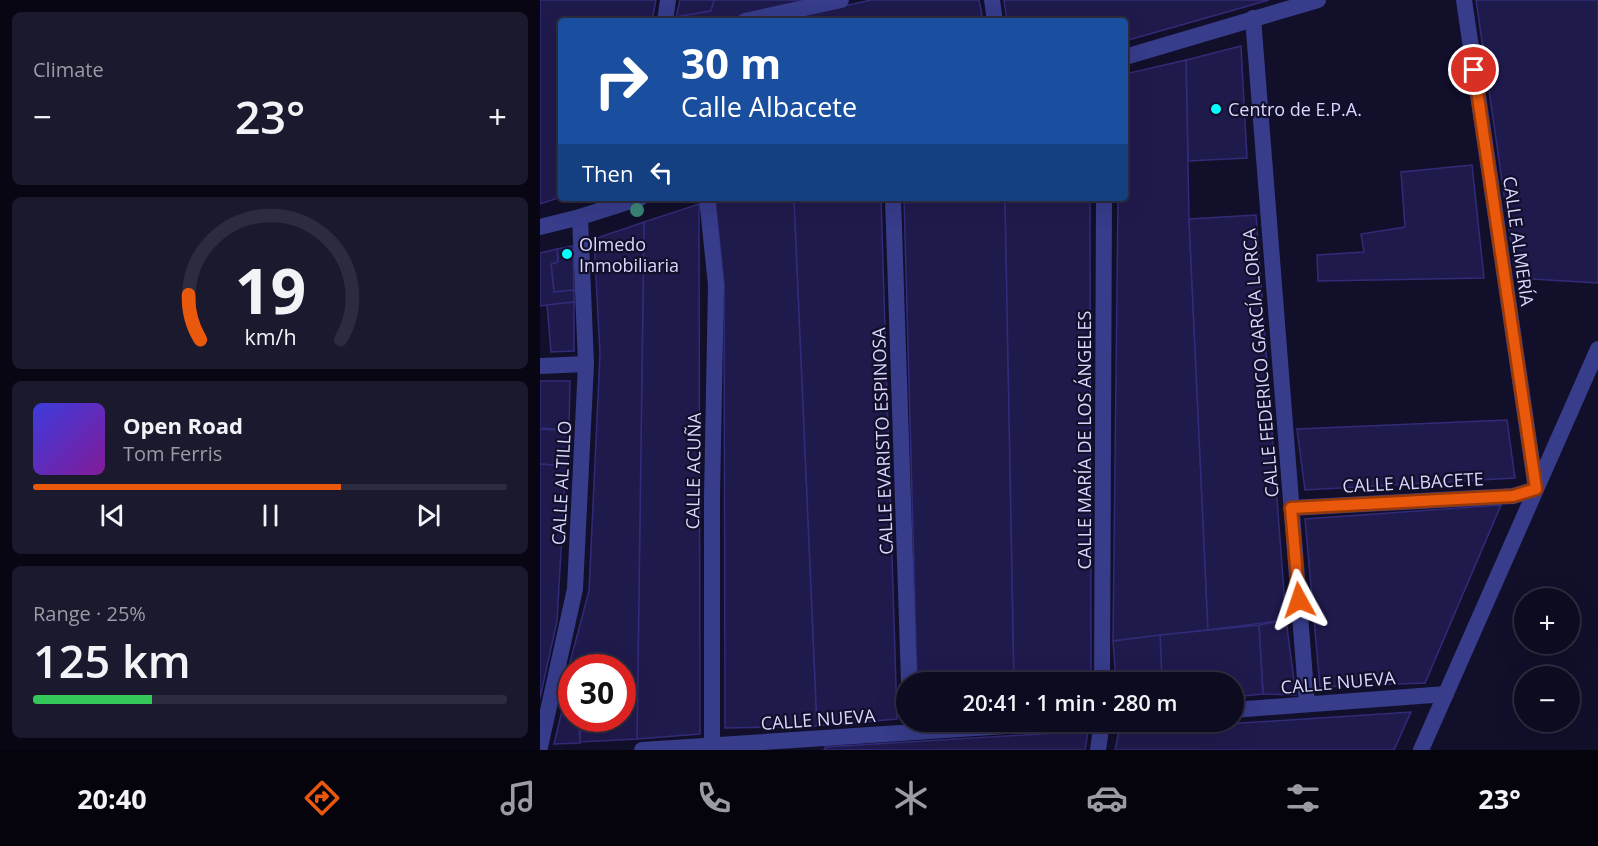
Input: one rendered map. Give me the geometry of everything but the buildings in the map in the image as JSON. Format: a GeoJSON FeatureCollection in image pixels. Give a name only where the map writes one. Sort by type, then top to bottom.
{"type":"FeatureCollection","features":[{"type":"Feature","properties":{"kind":"street"},"geometry":{"type":"LineString","coordinates":[[665,18],[668,0]]}},
{"type":"Feature","properties":{"kind":"street"},"geometry":{"type":"LineString","coordinates":[[760,18],[842,0]]}},
{"type":"Feature","properties":{"kind":"street"},"geometry":{"type":"LineString","coordinates":[[992,0],[995,18]]}},
{"type":"Feature","properties":{"kind":"street"},"geometry":{"type":"LineString","coordinates":[[1128,56],[1253,18],[1286,4],[1318,0]]}},
{"type":"Feature","properties":{"kind":"street","name":"CALLE ALMERÍA"},"geometry":{"type":"LineString","coordinates":[[1464,0],[1536,489]]}},
{"type":"Feature","properties":{"kind":"street","name":"CALLE FEDERICO GARCÍA LORCA"},"geometry":{"type":"LineString","coordinates":[[1253,18],[1307,704]]}},
{"type":"Feature","properties":{"kind":"street"},"geometry":{"type":"LineString","coordinates":[[540,227],[629,201]]}},
{"type":"Feature","properties":{"kind":"street","name":"CALLE ACUÑA"},"geometry":{"type":"LineString","coordinates":[[707,201],[716,285],[712,497],[712,745]]}},
{"type":"Feature","properties":{"kind":"street","name":"CALLE EVARISTO ESPINOSA"},"geometry":{"type":"LineString","coordinates":[[893,201],[909,672]]}},
{"type":"Feature","properties":{"kind":"street","name":"CALLE MARÍA DE LOS ÁNGELES"},"geometry":{"type":"LineString","coordinates":[[1102,672],[1104,201]]}},
{"type":"Feature","properties":{"kind":"street","name":"CALLE ALTILLO"},"geometry":{"type":"LineString","coordinates":[[540,747],[575,589],[586,364],[580,217]]}},
{"type":"Feature","properties":{"kind":"street"},"geometry":{"type":"LineString","coordinates":[[1421,750],[1598,349]]}},
{"type":"Feature","properties":{"kind":"street"},"geometry":{"type":"LineString","coordinates":[[540,366],[586,364]]}},
{"type":"Feature","properties":{"kind":"street","name":"CALLE ALBACETE"},"geometry":{"type":"LineString","coordinates":[[1291,508],[1513,496],[1536,489]]}},
{"type":"Feature","properties":{"kind":"street","name":"CALLE NUEVA"},"geometry":{"type":"LineString","coordinates":[[1244,709],[1446,694]]}},
{"type":"Feature","properties":{"kind":"street","name":"CALLE NUEVA"},"geometry":{"type":"LineString","coordinates":[[642,750],[712,745],[788,746],[896,729]]}},
{"type":"Feature","properties":{"kind":"street"},"geometry":{"type":"LineString","coordinates":[[1098,750],[1101,732]]}},
{"type":"Feature","properties":{"kind":"place","name":"Centro de E.P.A."},"geometry":{"type":"Point","coordinates":[1216,109]}},
{"type":"Feature","properties":{"kind":"place","name":"Olmedo Inmobiliaria"},"geometry":{"type":"Point","coordinates":[567,254]}},
{"type":"Feature","properties":{"kind":"route"},"geometry":{"type":"LineString","coordinates":[[1299,600],[1291,508],[1513,496],[1536,489],[1474,70]]}}]}
